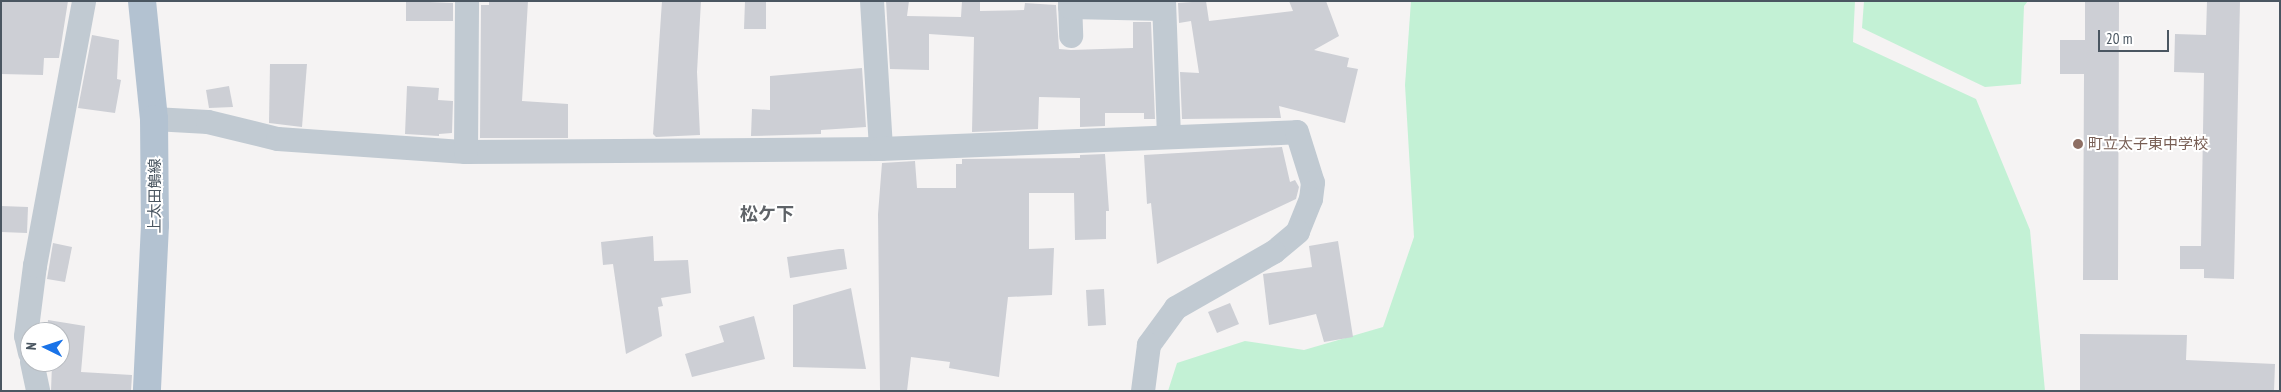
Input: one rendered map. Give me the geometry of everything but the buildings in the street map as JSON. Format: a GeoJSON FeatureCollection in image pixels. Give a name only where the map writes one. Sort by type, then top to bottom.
{"type":"FeatureCollection","features":[{"type":"Feature","properties":{"kind":"main road","name":"上太田鵤線"},"geometry":{"type":"LineString","coordinates":[[142,1],[154,119],[155,225],[147,391]]}},
{"type":"Feature","properties":{"kind":"street"},"geometry":{"type":"LineString","coordinates":[[28,322],[35,266],[84,1]]}},
{"type":"Feature","properties":{"kind":"street"},"geometry":{"type":"LineString","coordinates":[[466,152],[467,1]]}},
{"type":"Feature","properties":{"kind":"street"},"geometry":{"type":"LineString","coordinates":[[872,1],[881,149]]}},
{"type":"Feature","properties":{"kind":"street"},"geometry":{"type":"LineString","coordinates":[[1071,36],[1070,4],[1164,5],[1169,135]]}},
{"type":"Feature","properties":{"kind":"street"},"geometry":{"type":"LineString","coordinates":[[154,119],[208,122],[278,139],[466,152],[881,149],[1169,135],[1297,132],[1313,182],[1312,199],[1298,232],[1274,252],[1176,308],[1149,345],[1143,391]]}},
{"type":"Feature","properties":{"kind":"street"},"geometry":{"type":"LineString","coordinates":[[34,372],[38,391]]}},
{"type":"Feature","properties":{"kind":"green space"},"geometry":{"type":"Polygon","coordinates":[[[1411,1],[1855,1],[1853,42],[1976,99],[2030,230],[2045,391],[1168,391],[1177,363],[1245,341],[1304,350],[1383,327],[1414,237],[1405,85],[1411,1]]]}},
{"type":"Feature","properties":{"kind":"green space"},"geometry":{"type":"Polygon","coordinates":[[[1864,1],[2028,1],[2024,6],[2021,84],[1985,87],[1862,28],[1864,1]]]}},
{"type":"Feature","properties":{"kind":"place","name":"町立太子東中学校"},"geometry":{"type":"Point","coordinates":[2078,144]}},
{"type":"Feature","properties":{"kind":"district","name":"松ケ下"},"geometry":{"type":"Point","coordinates":[767,214]}}]}
